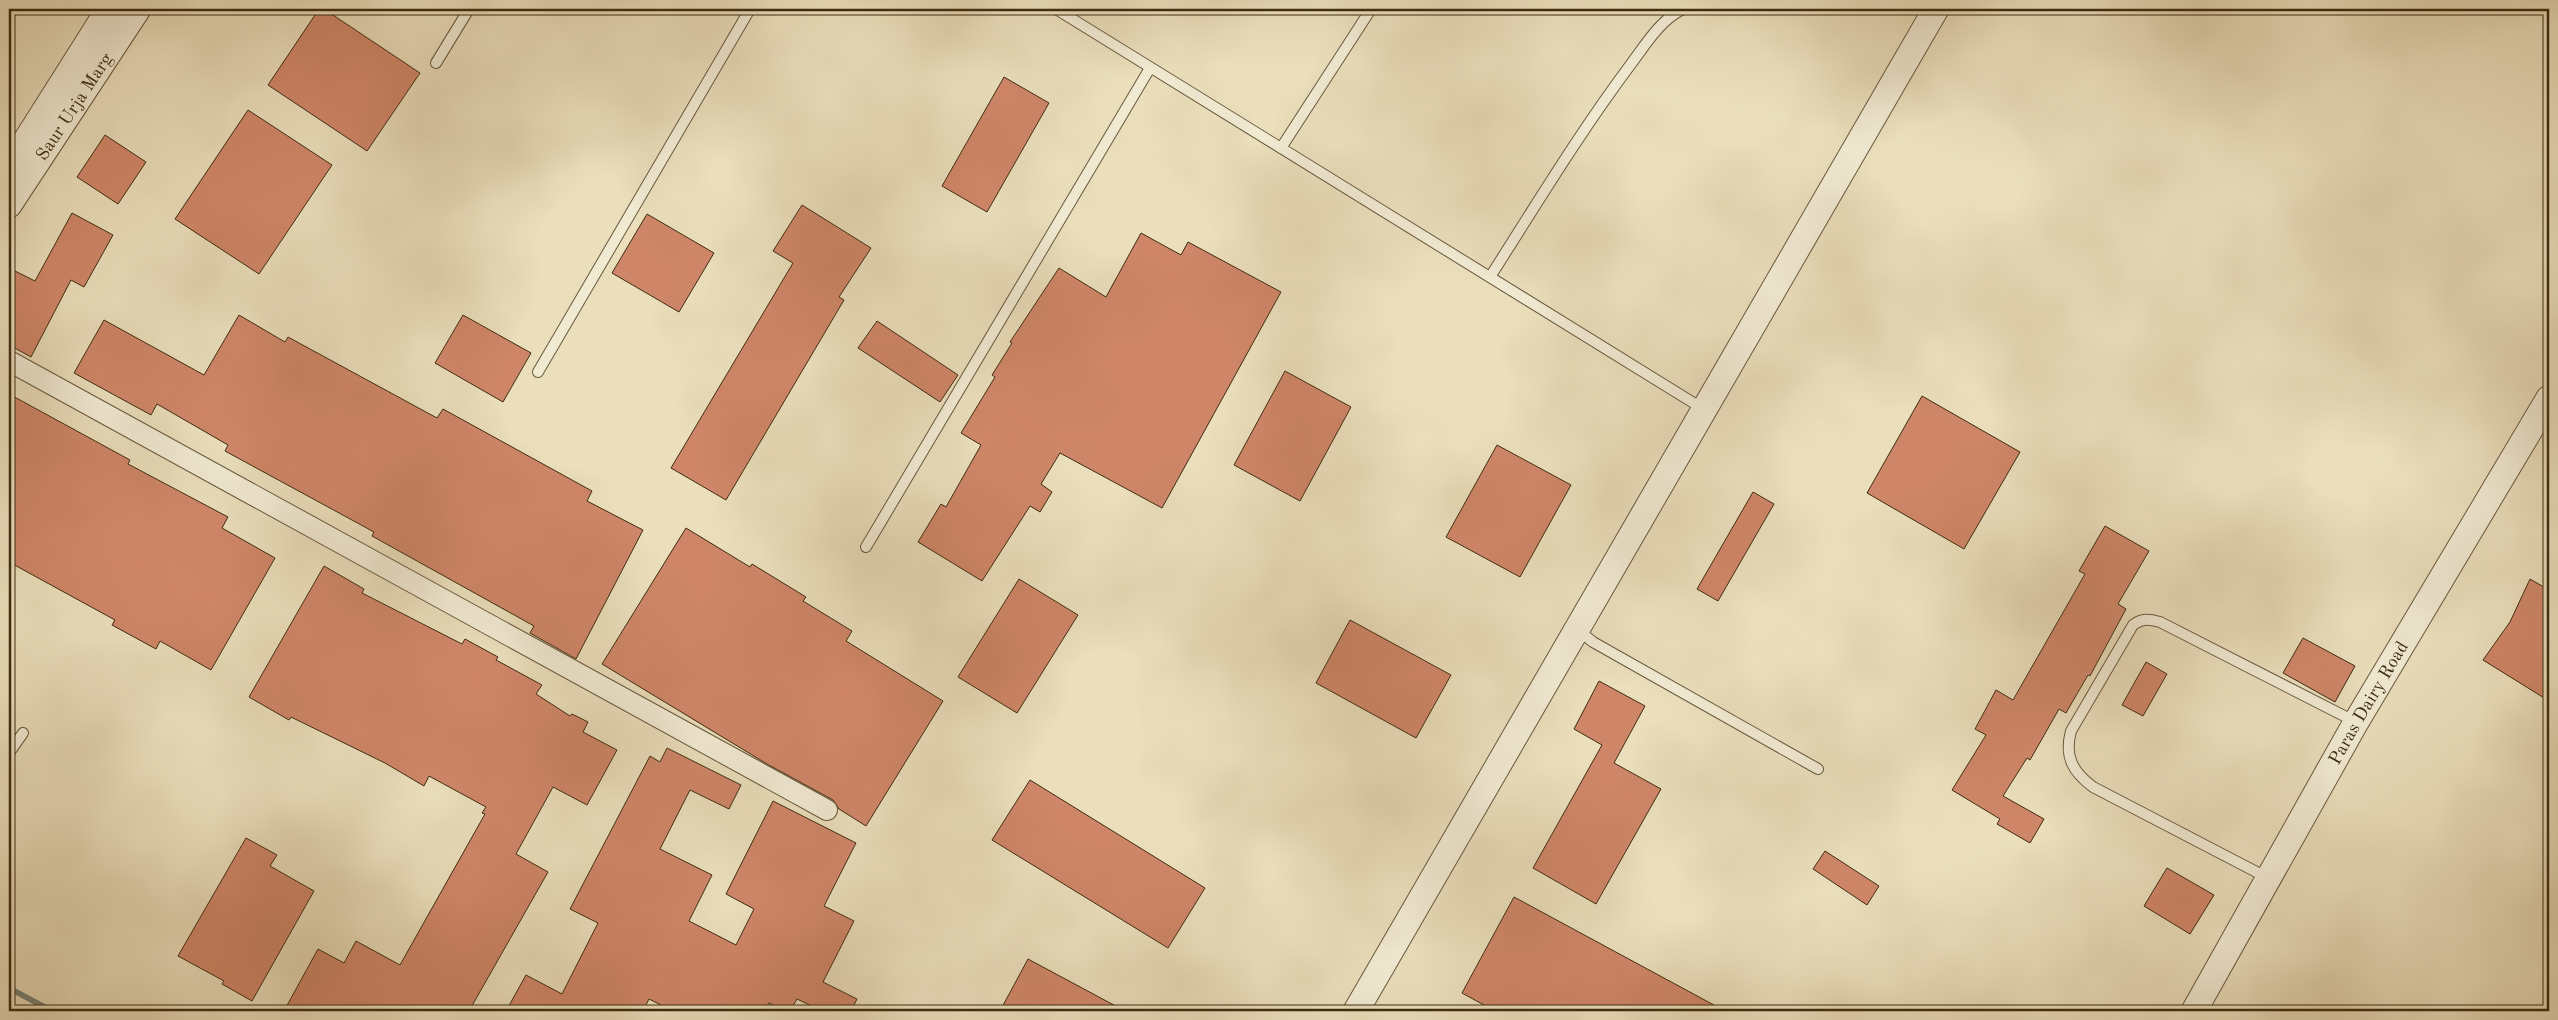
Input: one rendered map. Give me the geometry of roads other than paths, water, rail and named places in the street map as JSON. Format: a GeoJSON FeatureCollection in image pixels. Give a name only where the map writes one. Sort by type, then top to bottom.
{"type":"FeatureCollection","features":[{"type":"Feature","properties":{"kind":"street","name":"Saur Urja Marg"},"geometry":{"type":"LineString","coordinates":[[11,160],[109,9]]}},
{"type":"Feature","properties":{"kind":"street","name":"Saur Urja Marg"},"geometry":{"type":"LineString","coordinates":[[9,205],[138,9]]}},
{"type":"Feature","properties":{"kind":"street"},"geometry":{"type":"LineString","coordinates":[[1356,1011],[1706,410],[1936,9]]}},
{"type":"Feature","properties":{"kind":"street"},"geometry":{"type":"LineString","coordinates":[[9,361],[827,810]]}},
{"type":"Feature","properties":{"kind":"street","name":"Paras Dairy Road"},"geometry":{"type":"LineString","coordinates":[[2194,1011],[2356,722],[2549,398]]}},
{"type":"Feature","properties":{"kind":"lane"},"geometry":{"type":"LineString","coordinates":[[436,63],[470,9]]}},
{"type":"Feature","properties":{"kind":"lane"},"geometry":{"type":"LineString","coordinates":[[538,372],[750,9]]}},
{"type":"Feature","properties":{"kind":"lane"},"geometry":{"type":"LineString","coordinates":[[1056,9],[1706,410]]}},
{"type":"Feature","properties":{"kind":"lane"},"geometry":{"type":"LineString","coordinates":[[1280,148],[1371,9]]}},
{"type":"Feature","properties":{"kind":"lane"},"geometry":{"type":"LineString","coordinates":[[1490,277],[1621,77],[1662,24],[1683,9]]}},
{"type":"Feature","properties":{"kind":"lane"},"geometry":{"type":"LineString","coordinates":[[866,547],[1150,68]]}},
{"type":"Feature","properties":{"kind":"lane"},"geometry":{"type":"LineString","coordinates":[[2269,879],[2093,787],[2082,779],[2072,767],[2068,756],[2071,732],[2133,625],[2140,620],[2149,619],[2160,622],[2356,722]]}},
{"type":"Feature","properties":{"kind":"lane"},"geometry":{"type":"LineString","coordinates":[[1577,629],[1593,642],[1818,769]]}},
{"type":"Feature","properties":{"kind":"lane"},"geometry":{"type":"LineString","coordinates":[[9,753],[23,733]]}},
{"type":"Feature","properties":{"kind":"waterway"},"geometry":{"type":"LineString","coordinates":[[9,988],[52,1011]]}}]}
